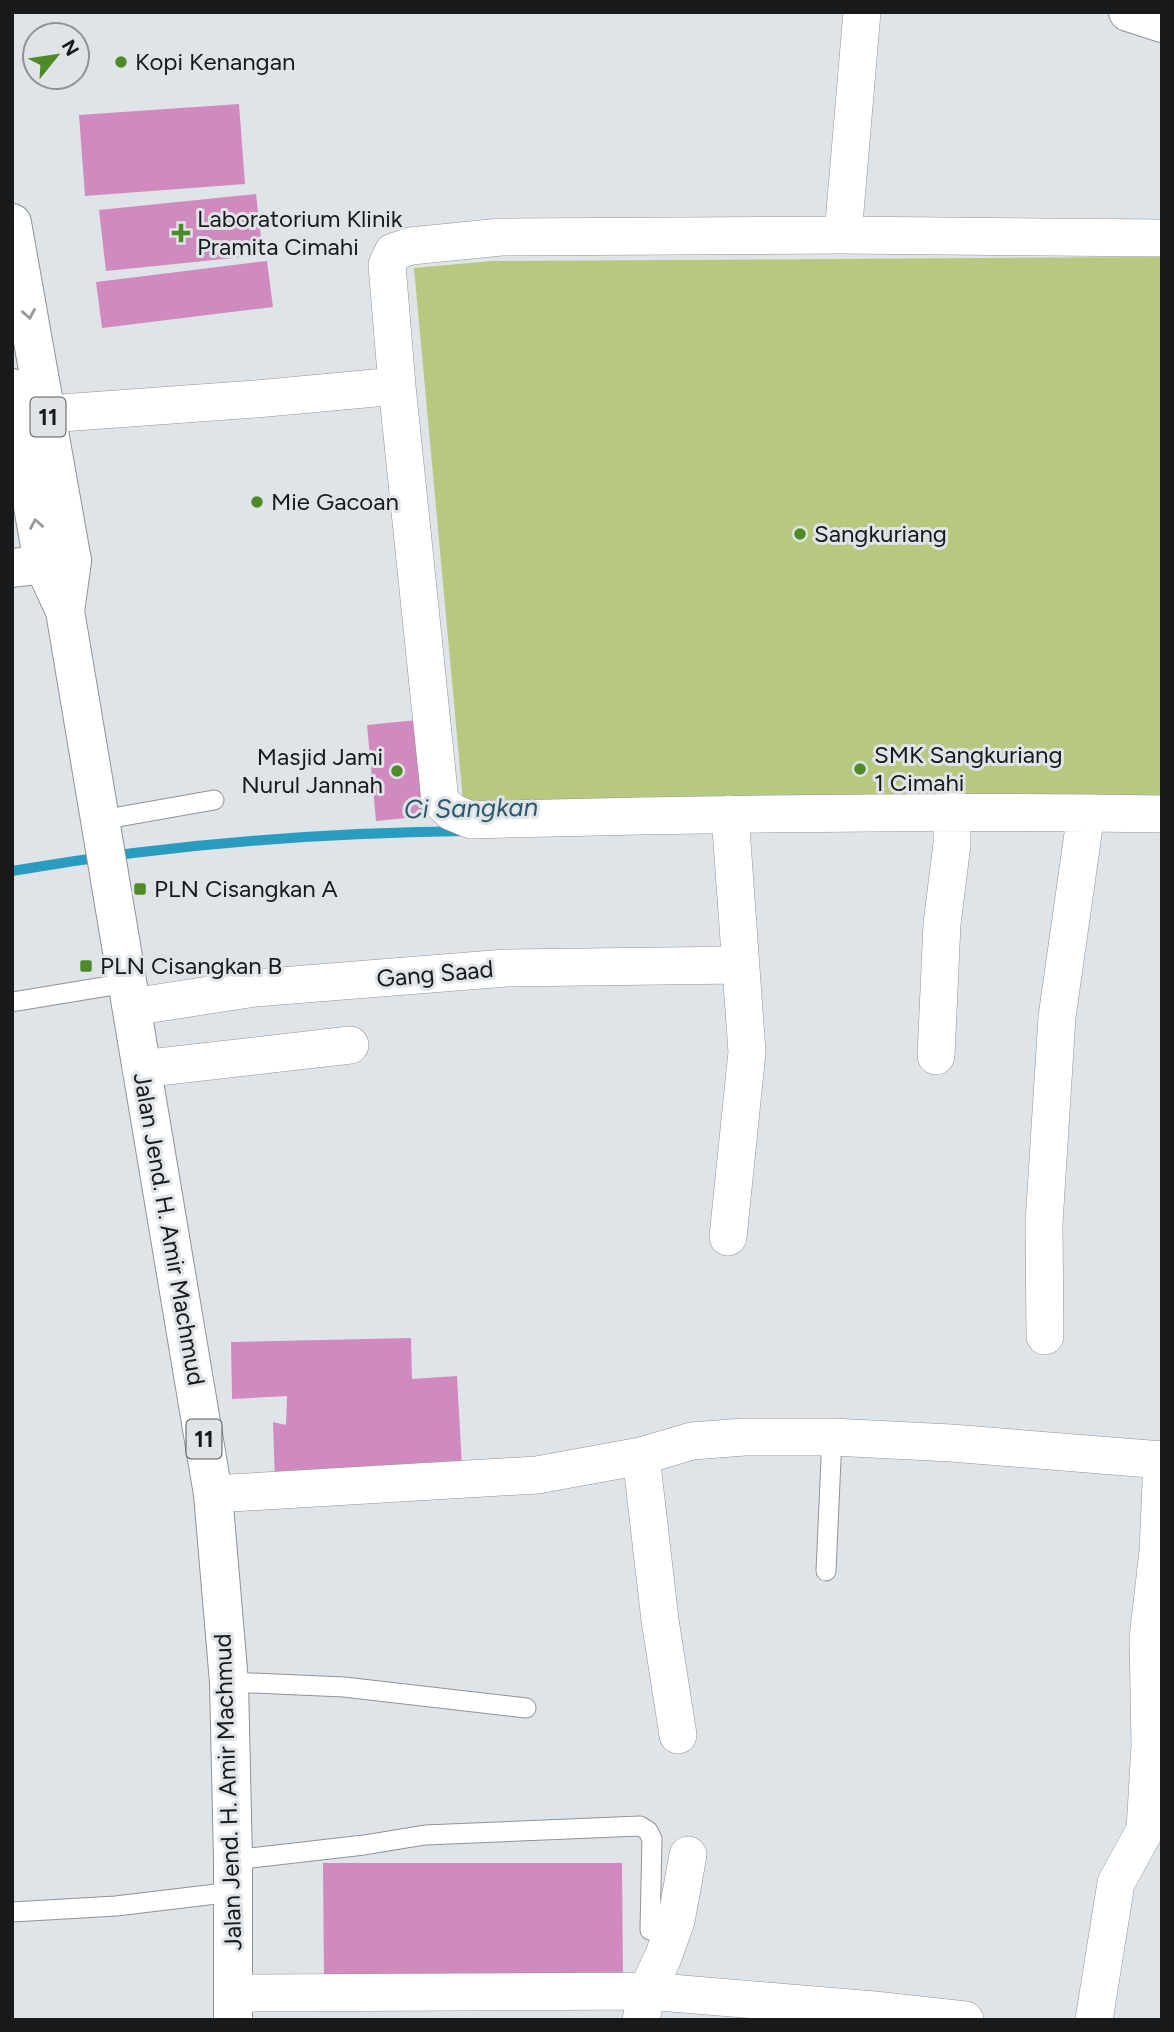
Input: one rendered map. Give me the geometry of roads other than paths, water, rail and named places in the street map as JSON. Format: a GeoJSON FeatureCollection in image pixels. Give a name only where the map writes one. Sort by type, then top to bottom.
{"type":"FeatureCollection","features":[{"type":"Feature","properties":{"kind":"main road"},"geometry":{"type":"LineString","coordinates":[[1128,12],[1162,23]]}},
{"type":"Feature","properties":{"kind":"main road","name":"Jalan Jend. H. Amir Machmud"},"geometry":{"type":"LineString","coordinates":[[12,223],[47,414],[42,564]]}},
{"type":"Feature","properties":{"kind":"main road","name":"Jalan Jend. H. Amir Machmud"},"geometry":{"type":"LineString","coordinates":[[12,388],[42,564],[65,611],[213,1494],[229,1682],[233,2006]]}},
{"type":"Feature","properties":{"kind":"street"},"geometry":{"type":"LineString","coordinates":[[843,235],[862,12]]}},
{"type":"Feature","properties":{"kind":"street"},"geometry":{"type":"LineString","coordinates":[[1162,238],[843,235],[501,237],[398,249],[390,255],[387,265],[440,801],[452,812],[471,820],[730,822],[953,811],[1162,814]]}},
{"type":"Feature","properties":{"kind":"street"},"geometry":{"type":"LineString","coordinates":[[47,414],[397,386]]}},
{"type":"Feature","properties":{"kind":"street"},"geometry":{"type":"LineString","coordinates":[[936,1056],[942,924],[952,844],[953,811]]}},
{"type":"Feature","properties":{"kind":"street"},"geometry":{"type":"LineString","coordinates":[[1045,1336],[1044,1223],[1057,1017],[1086,813]]}},
{"type":"Feature","properties":{"kind":"street"},"geometry":{"type":"LineString","coordinates":[[728,1237],[747,1052],[730,822]]}},
{"type":"Feature","properties":{"kind":"street","name":"Gang Saad"},"geometry":{"type":"LineString","coordinates":[[130,995],[506,968],[740,965]]}},
{"type":"Feature","properties":{"kind":"street"},"geometry":{"type":"LineString","coordinates":[[141,1069],[350,1045]]}},
{"type":"Feature","properties":{"kind":"street"},"geometry":{"type":"LineString","coordinates":[[213,1494],[537,1475],[640,1456],[692,1441],[744,1437],[832,1437],[951,1443],[1162,1460],[1158,1552],[1148,1638],[1150,1745],[1145,1830],[1116,1883],[1094,2020]]}},
{"type":"Feature","properties":{"kind":"street"},"geometry":{"type":"LineString","coordinates":[[640,1456],[660,1620],[678,1735]]}},
{"type":"Feature","properties":{"kind":"street"},"geometry":{"type":"LineString","coordinates":[[644,2005],[676,1921],[688,1855]]}},
{"type":"Feature","properties":{"kind":"street"},"geometry":{"type":"LineString","coordinates":[[233,2006],[644,2005],[965,2020]]}},
{"type":"Feature","properties":{"kind":"lane"},"geometry":{"type":"LineString","coordinates":[[104,843],[214,800]]}},
{"type":"Feature","properties":{"kind":"lane"},"geometry":{"type":"LineString","coordinates":[[12,1002],[130,995]]}},
{"type":"Feature","properties":{"kind":"lane"},"geometry":{"type":"LineString","coordinates":[[826,1571],[832,1437]]}},
{"type":"Feature","properties":{"kind":"lane"},"geometry":{"type":"LineString","coordinates":[[229,1682],[344,1687],[526,1707]]}},
{"type":"Feature","properties":{"kind":"lane"},"geometry":{"type":"LineString","coordinates":[[12,1913],[175,1900],[233,1876],[365,1845],[425,1835],[640,1826],[648,1831],[652,1839],[650,1930]]}},
{"type":"Feature","properties":{"kind":"waterway","name":"Ci Sangkan"},"geometry":{"type":"LineString","coordinates":[[12,871],[125,854],[237,842],[350,834],[464,831]]}},
{"type":"Feature","properties":{"kind":"place","name":"Kopi Kenangan"},"geometry":{"type":"Point","coordinates":[121,62]}},
{"type":"Feature","properties":{"kind":"place","name":"Laboratorium Klinik Pramita Cimahi"},"geometry":{"type":"Point","coordinates":[181,233]}},
{"type":"Feature","properties":{"kind":"place","name":"Mie Gacoan"},"geometry":{"type":"Point","coordinates":[257,502]}},
{"type":"Feature","properties":{"kind":"place","name":"Sangkuriang"},"geometry":{"type":"Point","coordinates":[800,534]}},
{"type":"Feature","properties":{"kind":"place","name":"SMK Sangkuriang 1 Cimahi"},"geometry":{"type":"Point","coordinates":[860,769]}},
{"type":"Feature","properties":{"kind":"place","name":"Masjid Jami Nurul Jannah"},"geometry":{"type":"Point","coordinates":[397,771]}},
{"type":"Feature","properties":{"kind":"place","name":"PLN Cisangkan A"},"geometry":{"type":"Point","coordinates":[140,889]}},
{"type":"Feature","properties":{"kind":"place","name":"PLN Cisangkan B"},"geometry":{"type":"Point","coordinates":[86,966]}}]}
